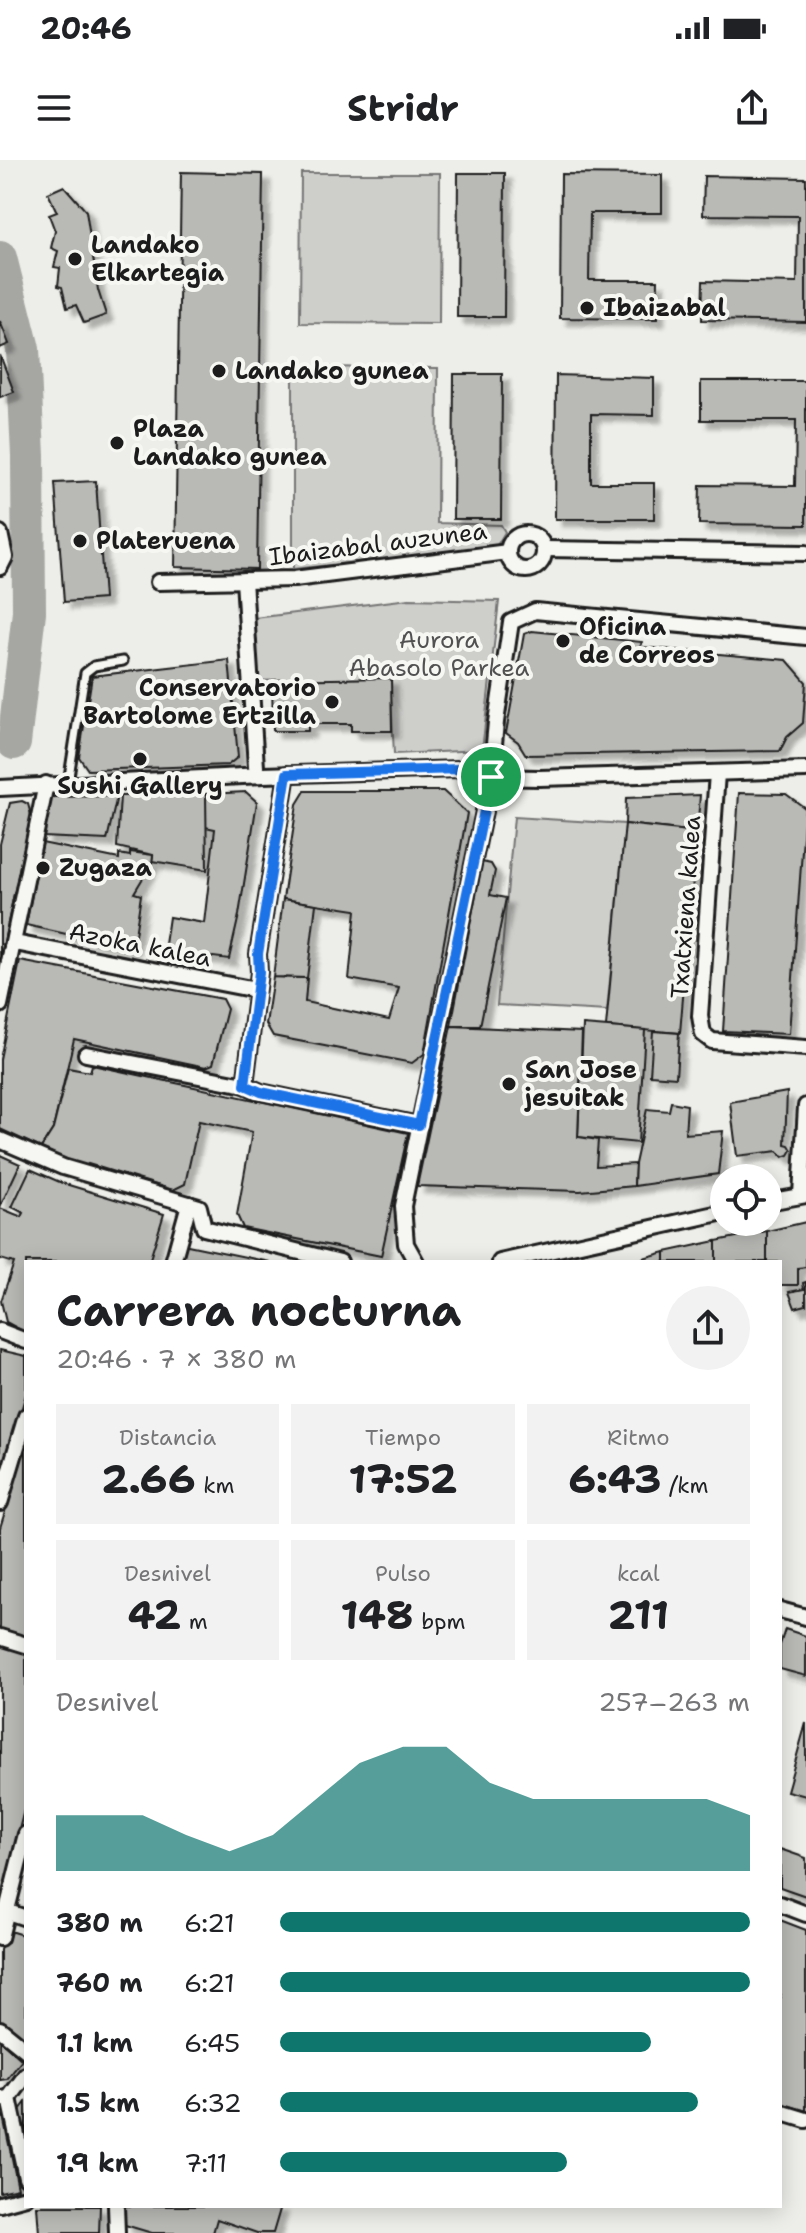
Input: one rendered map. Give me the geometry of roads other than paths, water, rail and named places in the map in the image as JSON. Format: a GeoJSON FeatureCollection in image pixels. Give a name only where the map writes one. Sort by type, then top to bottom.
{"type":"FeatureCollection","features":[{"type":"Feature","properties":{"kind":"street"},"geometry":{"type":"LineString","coordinates":[[0,533],[5,557],[0,567]]}},
{"type":"Feature","properties":{"kind":"street"},"geometry":{"type":"LineString","coordinates":[[525,534],[536,537],[544,549],[540,564],[525,571],[514,566],[508,552],[510,543],[525,534]]}},
{"type":"Feature","properties":{"kind":"street"},"geometry":{"type":"LineString","coordinates":[[544,549],[806,553]]}},
{"type":"Feature","properties":{"kind":"street","name":"Ibaizabal auzunea"},"geometry":{"type":"LineString","coordinates":[[158,582],[294,579],[508,552]]}},
{"type":"Feature","properties":{"kind":"street"},"geometry":{"type":"LineString","coordinates":[[244,580],[256,767]]}},
{"type":"Feature","properties":{"kind":"street"},"geometry":{"type":"LineString","coordinates":[[415,1260],[406,1244],[403,1206],[491,777],[511,622],[535,611],[806,637]]}},
{"type":"Feature","properties":{"kind":"street"},"geometry":{"type":"LineString","coordinates":[[0,788],[460,769],[491,777],[540,778],[806,770]]}},
{"type":"Feature","properties":{"kind":"street","name":"Txatxiena kalea"},"geometry":{"type":"LineString","coordinates":[[717,773],[700,1016],[703,1034],[712,1041],[806,1048]]}},
{"type":"Feature","properties":{"kind":"street"},"geometry":{"type":"LineString","coordinates":[[245,1085],[259,972],[258,954],[287,774]]}},
{"type":"Feature","properties":{"kind":"street"},"geometry":{"type":"LineString","coordinates":[[0,1005],[46,784]]}},
{"type":"Feature","properties":{"kind":"street","name":"Azoka kalea"},"geometry":{"type":"LineString","coordinates":[[15,943],[256,990]]}},
{"type":"Feature","properties":{"kind":"street"},"geometry":{"type":"LineString","coordinates":[[86,1054],[245,1085],[261,1092],[419,1125]]}},
{"type":"Feature","properties":{"kind":"street"},"geometry":{"type":"LineString","coordinates":[[782,1199],[804,1195],[806,1106]]}},
{"type":"Feature","properties":{"kind":"street"},"geometry":{"type":"LineString","coordinates":[[0,1140],[63,1167],[199,1207],[204,1228],[332,1260]]}},
{"type":"Feature","properties":{"kind":"street"},"geometry":{"type":"LineString","coordinates":[[174,1260],[189,1204]]}},
{"type":"Feature","properties":{"kind":"street"},"geometry":{"type":"LineString","coordinates":[[509,1260],[710,1215]]}},
{"type":"Feature","properties":{"kind":"street"},"geometry":{"type":"LineString","coordinates":[[0,1331],[24,1340]]}},
{"type":"Feature","properties":{"kind":"street"},"geometry":{"type":"LineString","coordinates":[[0,1503],[24,1423]]}},
{"type":"Feature","properties":{"kind":"street"},"geometry":{"type":"LineString","coordinates":[[782,1611],[806,1617]]}},
{"type":"Feature","properties":{"kind":"street"},"geometry":{"type":"LineString","coordinates":[[0,1637],[24,1644]]}},
{"type":"Feature","properties":{"kind":"street"},"geometry":{"type":"LineString","coordinates":[[0,1938],[23,1862]]}},
{"type":"Feature","properties":{"kind":"street"},"geometry":{"type":"LineString","coordinates":[[782,1905],[806,1914]]}},
{"type":"Feature","properties":{"kind":"street"},"geometry":{"type":"LineString","coordinates":[[8,1912],[24,1917]]}},
{"type":"Feature","properties":{"kind":"street"},"geometry":{"type":"LineString","coordinates":[[0,2029],[24,2048]]}},
{"type":"Feature","properties":{"kind":"street"},"geometry":{"type":"LineString","coordinates":[[24,2077],[4,2098],[24,2170]]}},
{"type":"Feature","properties":{"kind":"street"},"geometry":{"type":"LineString","coordinates":[[782,2113],[806,2120]]}},
{"type":"Feature","properties":{"kind":"street"},"geometry":{"type":"LineString","coordinates":[[0,2204],[24,2198]]}},
{"type":"Feature","properties":{"kind":"street"},"geometry":{"type":"LineString","coordinates":[[116,2208],[117,2233]]}},
{"type":"Feature","properties":{"kind":"lane"},"geometry":{"type":"LineString","coordinates":[[68,783],[85,673],[94,666],[123,661]]}},
{"type":"Feature","properties":{"kind":"waterway"},"geometry":{"type":"LineString","coordinates":[[0,258],[23,349],[28,456],[29,612],[14,743]]}},
{"type":"Feature","properties":{"kind":"place","name":"Landako Elkartegia"},"geometry":{"type":"Point","coordinates":[75,259]}},
{"type":"Feature","properties":{"kind":"place","name":"Ibaizabal"},"geometry":{"type":"Point","coordinates":[587,308]}},
{"type":"Feature","properties":{"kind":"place","name":"Landako gunea"},"geometry":{"type":"Point","coordinates":[219,371]}},
{"type":"Feature","properties":{"kind":"place","name":"Plaza Landako gunea"},"geometry":{"type":"Point","coordinates":[117,443]}},
{"type":"Feature","properties":{"kind":"place","name":"Plateruena"},"geometry":{"type":"Point","coordinates":[80,541]}},
{"type":"Feature","properties":{"kind":"place","name":"Oficina de Correos"},"geometry":{"type":"Point","coordinates":[563,641]}},
{"type":"Feature","properties":{"kind":"place","name":"Conservatorio Bartolome Ertzilla"},"geometry":{"type":"Point","coordinates":[332,702]}},
{"type":"Feature","properties":{"kind":"place","name":"Sushi Gallery"},"geometry":{"type":"Point","coordinates":[140,759]}},
{"type":"Feature","properties":{"kind":"place","name":"Zugaza"},"geometry":{"type":"Point","coordinates":[43,868]}},
{"type":"Feature","properties":{"kind":"place","name":"San Jose jesuitak"},"geometry":{"type":"Point","coordinates":[509,1084]}},
{"type":"Feature","properties":{"kind":"park label","name":"Aurora Abasolo Parkea"},"geometry":{"type":"Point","coordinates":[439,654]}}]}
